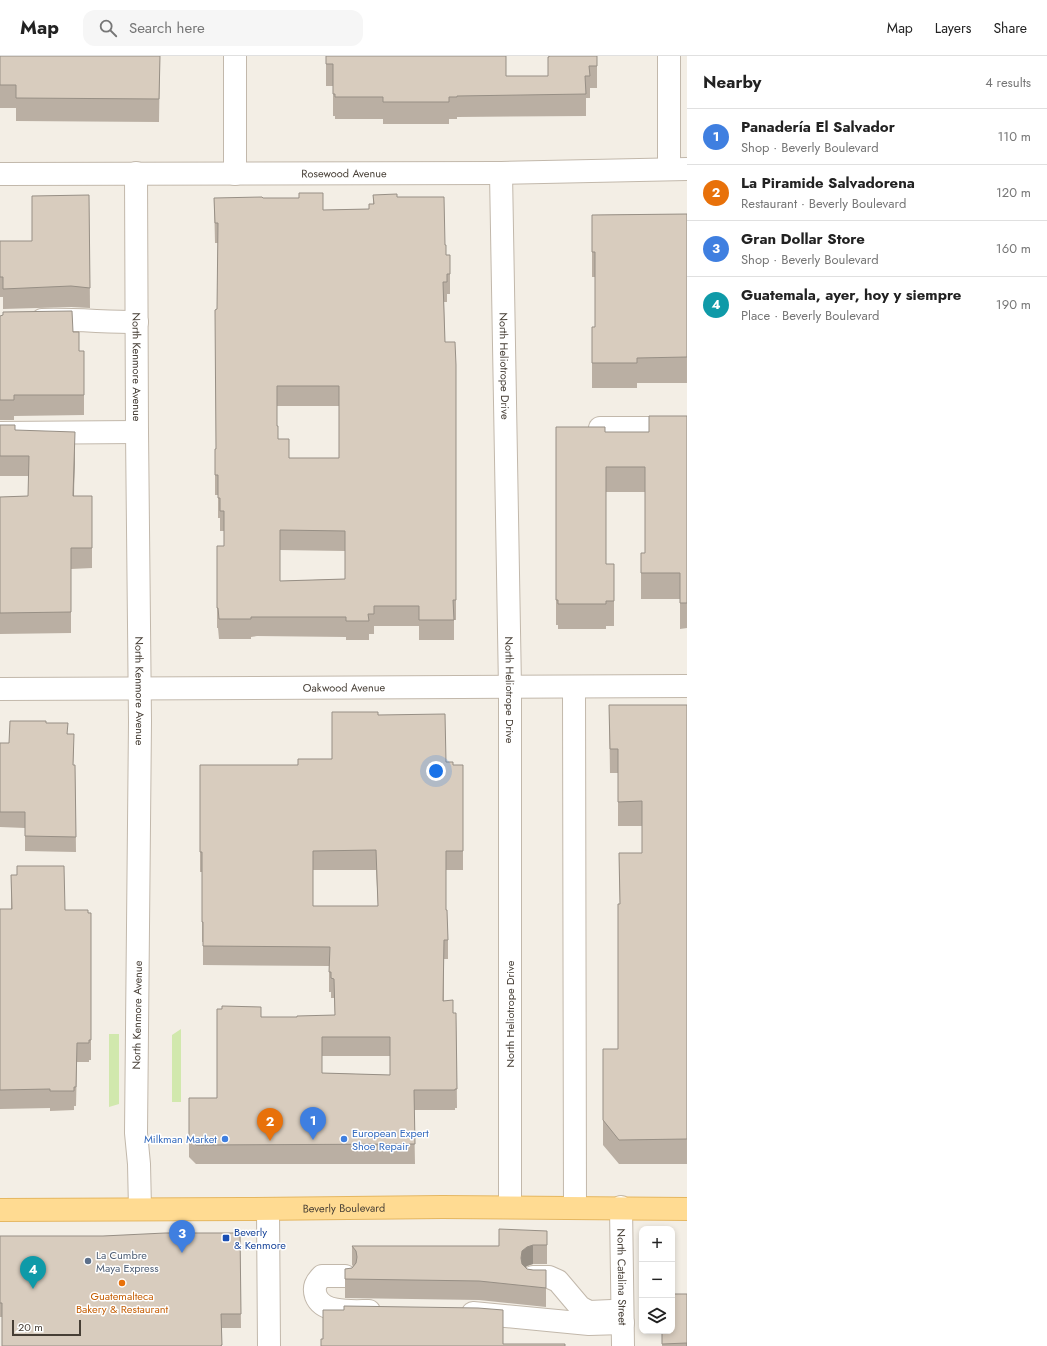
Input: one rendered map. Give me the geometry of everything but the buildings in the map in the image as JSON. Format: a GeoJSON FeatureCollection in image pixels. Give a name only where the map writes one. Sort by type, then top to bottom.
{"type":"FeatureCollection","features":[{"type":"Feature","properties":{"kind":"main road","name":"Beverly Boulevard"},"geometry":{"type":"LineString","coordinates":[[0,1210],[510,1207],[687,1208]]}},
{"type":"Feature","properties":{"kind":"street"},"geometry":{"type":"LineString","coordinates":[[235,56],[235,174]]}},
{"type":"Feature","properties":{"kind":"street"},"geometry":{"type":"LineString","coordinates":[[669,56],[678,169]]}},
{"type":"Feature","properties":{"kind":"street","name":"Rosewood Avenue"},"geometry":{"type":"LineString","coordinates":[[0,174],[501,173],[678,169]]}},
{"type":"Feature","properties":{"kind":"street","name":"North Kenmore Avenue"},"geometry":{"type":"LineString","coordinates":[[136,173],[139,688],[136,1133],[139,1164],[140,1209]]}},
{"type":"Feature","properties":{"kind":"street","name":"North Heliotrope Drive"},"geometry":{"type":"LineString","coordinates":[[501,173],[510,688],[510,1207]]}},
{"type":"Feature","properties":{"kind":"street"},"geometry":{"type":"LineString","coordinates":[[20,320],[71,319],[102,322],[136,322]]}},
{"type":"Feature","properties":{"kind":"street"},"geometry":{"type":"LineString","coordinates":[[600,428],[687,428]]}},
{"type":"Feature","properties":{"kind":"street"},"geometry":{"type":"LineString","coordinates":[[0,433],[137,432]]}},
{"type":"Feature","properties":{"kind":"street","name":"Oakwood Avenue"},"geometry":{"type":"LineString","coordinates":[[0,689],[574,688],[687,686]]}},
{"type":"Feature","properties":{"kind":"street"},"geometry":{"type":"LineString","coordinates":[[574,688],[575,1207]]}},
{"type":"Feature","properties":{"kind":"street","name":"North Catalina Street"},"geometry":{"type":"LineString","coordinates":[[621,1207],[623,1346]]}},
{"type":"Feature","properties":{"kind":"street"},"geometry":{"type":"LineString","coordinates":[[268,1209],[269,1346]]}},
{"type":"Feature","properties":{"kind":"street"},"geometry":{"type":"LineString","coordinates":[[345,1276],[322,1276],[316,1282],[315,1292],[318,1301],[331,1308],[345,1311],[392,1312]]}},
{"type":"Feature","properties":{"kind":"street"},"geometry":{"type":"LineString","coordinates":[[533,1276],[548,1277],[558,1281],[580,1307],[589,1312],[623,1317]]}},
{"type":"Feature","properties":{"kind":"street"},"geometry":{"type":"LineString","coordinates":[[456,1313],[479,1313],[589,1324],[623,1317]]}},
{"type":"Feature","properties":{"kind":"green space"},"geometry":{"type":"Polygon","coordinates":[[[181,1029],[181,1102],[172,1102],[172,1035],[181,1029]]]}},
{"type":"Feature","properties":{"kind":"green space"},"geometry":{"type":"Polygon","coordinates":[[[109,1034],[119,1034],[119,1104],[109,1107],[109,1034]]]}},
{"type":"Feature","properties":{"kind":"place","name":"Milkman Market"},"geometry":{"type":"Point","coordinates":[225,1139]}},
{"type":"Feature","properties":{"kind":"place","name":"European Expert Shoe Repair"},"geometry":{"type":"Point","coordinates":[344,1139]}},
{"type":"Feature","properties":{"kind":"place","name":"Panadería El Salvador"},"geometry":{"type":"Point","coordinates":[313,1140]}},
{"type":"Feature","properties":{"kind":"place","name":"La Piramide Salvadorena"},"geometry":{"type":"Point","coordinates":[270,1141]}},
{"type":"Feature","properties":{"kind":"place","name":"Beverly & Kenmore"},"geometry":{"type":"Point","coordinates":[226,1238]}},
{"type":"Feature","properties":{"kind":"place","name":"Gran Dollar Store"},"geometry":{"type":"Point","coordinates":[182,1253]}},
{"type":"Feature","properties":{"kind":"place","name":"La Cumbre Maya Express"},"geometry":{"type":"Point","coordinates":[88,1261]}},
{"type":"Feature","properties":{"kind":"place","name":"Guatemalteca Bakery & Restaurant"},"geometry":{"type":"Point","coordinates":[122,1283]}},
{"type":"Feature","properties":{"kind":"place","name":"Guatemala, ayer, hoy y siempre"},"geometry":{"type":"Point","coordinates":[33,1289]}}]}
